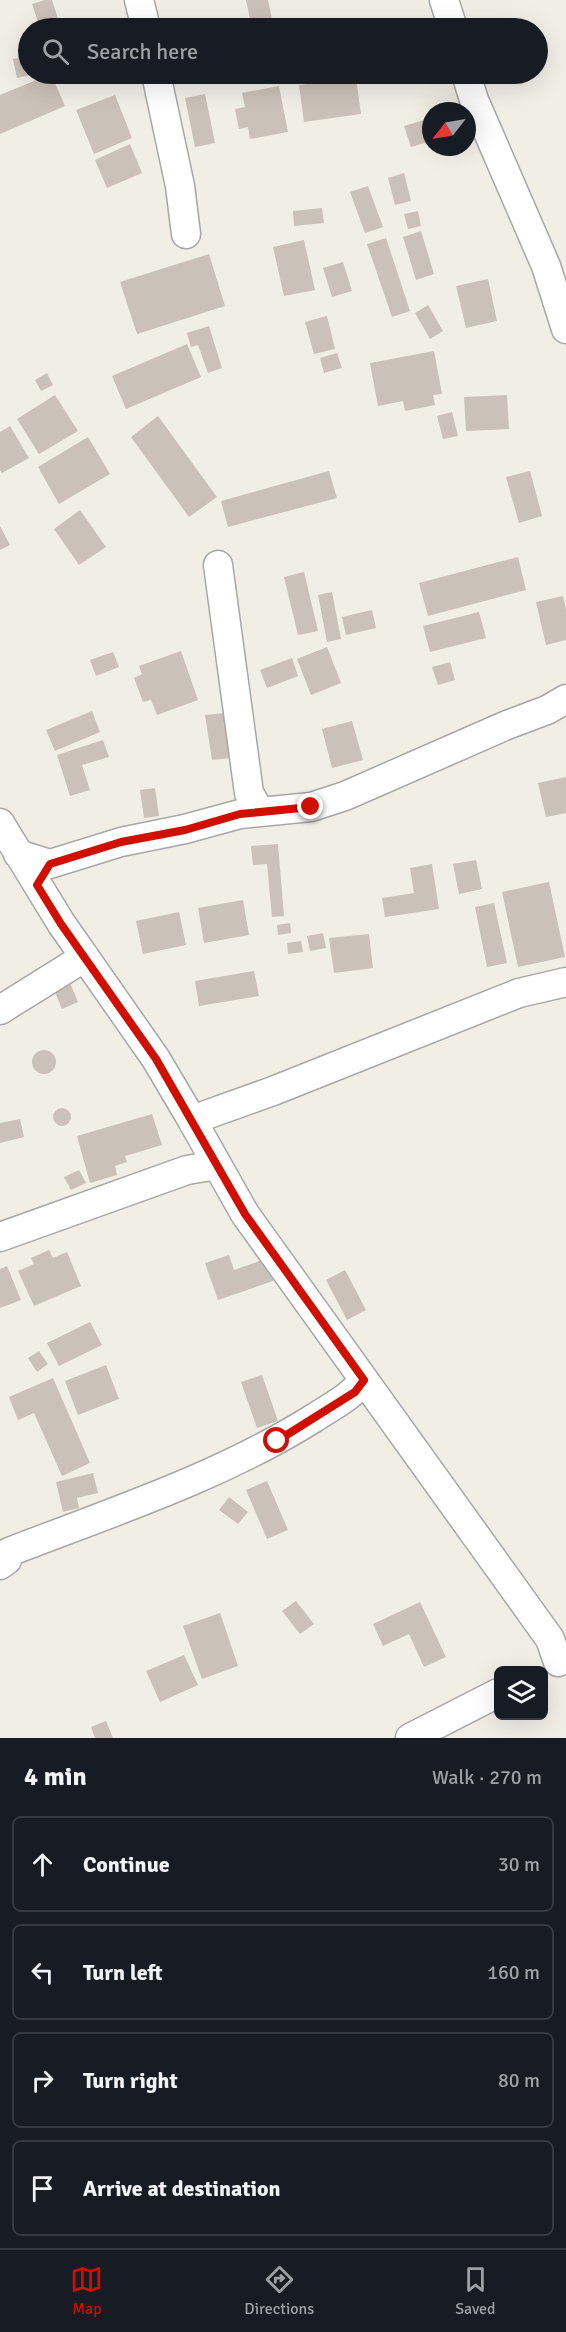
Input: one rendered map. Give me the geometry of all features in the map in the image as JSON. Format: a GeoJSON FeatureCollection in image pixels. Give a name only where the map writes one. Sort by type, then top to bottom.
{"type":"FeatureCollection","features":[{"type":"Feature","properties":{"kind":"street"},"geometry":{"type":"LineString","coordinates":[[139,0],[144,18]]}},
{"type":"Feature","properties":{"kind":"street"},"geometry":{"type":"LineString","coordinates":[[444,0],[450,18]]}},
{"type":"Feature","properties":{"kind":"street"},"geometry":{"type":"LineString","coordinates":[[158,84],[180,186],[186,234]]}},
{"type":"Feature","properties":{"kind":"street"},"geometry":{"type":"LineString","coordinates":[[469,84],[546,266],[566,329]]}},
{"type":"Feature","properties":{"kind":"street"},"geometry":{"type":"LineString","coordinates":[[218,565],[249,806]]}},
{"type":"Feature","properties":{"kind":"street"},"geometry":{"type":"LineString","coordinates":[[44,875],[121,842],[185,830],[249,806],[311,807],[345,796],[547,710],[566,699]]}},
{"type":"Feature","properties":{"kind":"street"},"geometry":{"type":"LineString","coordinates":[[0,823],[18,854],[44,875],[85,957],[156,1059],[245,1214],[550,1639],[555,1664]]}},
{"type":"Feature","properties":{"kind":"street"},"geometry":{"type":"LineString","coordinates":[[0,1010],[85,957]]}},
{"type":"Feature","properties":{"kind":"street"},"geometry":{"type":"LineString","coordinates":[[192,1120],[273,1092],[519,993],[566,982]]}},
{"type":"Feature","properties":{"kind":"street"},"geometry":{"type":"LineString","coordinates":[[0,1237],[187,1170],[217,1165]]}},
{"type":"Feature","properties":{"kind":"street"},"geometry":{"type":"LineString","coordinates":[[0,1565],[7,1560],[9,1552],[167,1491],[277,1441],[355,1392],[364,1380]]}},
{"type":"Feature","properties":{"kind":"street"},"geometry":{"type":"LineString","coordinates":[[410,1738],[494,1695]]}},
{"type":"Feature","properties":{"kind":"building"},"geometry":{"type":"Polygon","coordinates":[[[52,0],[58,18],[37,18],[32,4],[52,0]]]}},
{"type":"Feature","properties":{"kind":"building"},"geometry":{"type":"Polygon","coordinates":[[[246,0],[268,0],[272,18],[250,18],[246,0]]]}},
{"type":"Feature","properties":{"kind":"building"},"geometry":{"type":"Polygon","coordinates":[[[18,58],[18,78],[17,78],[13,59],[18,58]]]}},
{"type":"Feature","properties":{"kind":"building"},"geometry":{"type":"Polygon","coordinates":[[[27,84],[55,84],[65,106],[0,134],[0,95],[27,84]]]}},
{"type":"Feature","properties":{"kind":"building"},"geometry":{"type":"Polygon","coordinates":[[[357,84],[361,114],[304,122],[299,85],[357,84]]]}},
{"type":"Feature","properties":{"kind":"building"},"geometry":{"type":"Polygon","coordinates":[[[279,86],[288,132],[250,139],[248,127],[239,129],[235,109],[245,107],[242,93],[279,86]]]}},
{"type":"Feature","properties":{"kind":"building"},"geometry":{"type":"Polygon","coordinates":[[[205,94],[215,143],[195,147],[185,98],[205,94]]]}},
{"type":"Feature","properties":{"kind":"building"},"geometry":{"type":"Polygon","coordinates":[[[115,95],[132,138],[94,154],[76,110],[115,95]]]}},
{"type":"Feature","properties":{"kind":"building"},"geometry":{"type":"Polygon","coordinates":[[[422,121],[422,144],[411,147],[404,126],[422,121]]]}},
{"type":"Feature","properties":{"kind":"building"},"geometry":{"type":"Polygon","coordinates":[[[130,144],[142,173],[107,188],[95,160],[130,144]]]}},
{"type":"Feature","properties":{"kind":"building"},"geometry":{"type":"Polygon","coordinates":[[[404,173],[411,201],[395,205],[388,178],[404,173]]]}},
{"type":"Feature","properties":{"kind":"building"},"geometry":{"type":"Polygon","coordinates":[[[368,186],[383,227],[365,233],[350,192],[368,186]]]}},
{"type":"Feature","properties":{"kind":"building"},"geometry":{"type":"Polygon","coordinates":[[[322,208],[324,223],[294,226],[293,211],[322,208]]]}},
{"type":"Feature","properties":{"kind":"building"},"geometry":{"type":"Polygon","coordinates":[[[418,211],[421,226],[408,229],[404,214],[418,211]]]}},
{"type":"Feature","properties":{"kind":"building"},"geometry":{"type":"Polygon","coordinates":[[[421,231],[434,274],[416,280],[403,237],[421,231]]]}},
{"type":"Feature","properties":{"kind":"building"},"geometry":{"type":"Polygon","coordinates":[[[386,238],[410,311],[392,317],[367,244],[386,238]]]}},
{"type":"Feature","properties":{"kind":"building"},"geometry":{"type":"Polygon","coordinates":[[[304,240],[315,290],[284,296],[273,247],[304,240]]]}},
{"type":"Feature","properties":{"kind":"building"},"geometry":{"type":"Polygon","coordinates":[[[209,254],[225,306],[137,334],[120,282],[209,254]]]}},
{"type":"Feature","properties":{"kind":"building"},"geometry":{"type":"Polygon","coordinates":[[[343,262],[352,291],[332,297],[323,268],[343,262]]]}},
{"type":"Feature","properties":{"kind":"building"},"geometry":{"type":"Polygon","coordinates":[[[488,279],[497,321],[466,328],[456,286],[488,279]]]}},
{"type":"Feature","properties":{"kind":"building"},"geometry":{"type":"Polygon","coordinates":[[[428,305],[443,331],[430,339],[415,313],[428,305]]]}},
{"type":"Feature","properties":{"kind":"building"},"geometry":{"type":"Polygon","coordinates":[[[327,316],[335,349],[314,354],[305,322],[327,316]]]}},
{"type":"Feature","properties":{"kind":"building"},"geometry":{"type":"Polygon","coordinates":[[[209,326],[222,368],[208,373],[198,345],[191,347],[187,333],[209,326]]]}},
{"type":"Feature","properties":{"kind":"building"},"geometry":{"type":"Polygon","coordinates":[[[187,344],[201,377],[126,409],[112,376],[187,344]]]}},
{"type":"Feature","properties":{"kind":"building"},"geometry":{"type":"Polygon","coordinates":[[[434,351],[442,394],[433,395],[435,405],[405,411],[403,401],[378,406],[370,363],[434,351]]]}},
{"type":"Feature","properties":{"kind":"building"},"geometry":{"type":"Polygon","coordinates":[[[337,353],[342,368],[324,373],[320,358],[337,353]]]}},
{"type":"Feature","properties":{"kind":"building"},"geometry":{"type":"Polygon","coordinates":[[[47,373],[53,385],[41,391],[35,380],[47,373]]]}},
{"type":"Feature","properties":{"kind":"building"},"geometry":{"type":"Polygon","coordinates":[[[55,395],[78,431],[39,454],[17,419],[55,395]]]}},
{"type":"Feature","properties":{"kind":"building"},"geometry":{"type":"Polygon","coordinates":[[[507,395],[509,429],[466,431],[464,397],[507,395]]]}},
{"type":"Feature","properties":{"kind":"building"},"geometry":{"type":"Polygon","coordinates":[[[452,412],[458,436],[443,439],[437,416],[452,412]]]}},
{"type":"Feature","properties":{"kind":"building"},"geometry":{"type":"Polygon","coordinates":[[[158,416],[217,497],[189,517],[131,437],[158,416]]]}},
{"type":"Feature","properties":{"kind":"building"},"geometry":{"type":"Polygon","coordinates":[[[10,426],[29,458],[2,473],[0,470],[0,432],[10,426]]]}},
{"type":"Feature","properties":{"kind":"building"},"geometry":{"type":"Polygon","coordinates":[[[88,437],[110,474],[59,504],[38,467],[88,437]]]}},
{"type":"Feature","properties":{"kind":"building"},"geometry":{"type":"Polygon","coordinates":[[[329,471],[337,498],[228,527],[221,501],[329,471]]]}},
{"type":"Feature","properties":{"kind":"building"},"geometry":{"type":"Polygon","coordinates":[[[530,471],[542,516],[519,523],[506,477],[530,471]]]}},
{"type":"Feature","properties":{"kind":"building"},"geometry":{"type":"Polygon","coordinates":[[[80,510],[106,547],[79,565],[54,529],[80,510]]]}},
{"type":"Feature","properties":{"kind":"building"},"geometry":{"type":"Polygon","coordinates":[[[0,526],[10,545],[0,550],[0,526]]]}},
{"type":"Feature","properties":{"kind":"building"},"geometry":{"type":"Polygon","coordinates":[[[518,557],[526,590],[428,616],[419,583],[518,557]]]}},
{"type":"Feature","properties":{"kind":"building"},"geometry":{"type":"Polygon","coordinates":[[[304,572],[318,631],[298,635],[284,577],[304,572]]]}},
{"type":"Feature","properties":{"kind":"building"},"geometry":{"type":"Polygon","coordinates":[[[332,592],[341,639],[327,642],[318,595],[332,592]]]}},
{"type":"Feature","properties":{"kind":"building"},"geometry":{"type":"Polygon","coordinates":[[[563,596],[566,609],[566,640],[546,645],[536,602],[563,596]]]}},
{"type":"Feature","properties":{"kind":"building"},"geometry":{"type":"Polygon","coordinates":[[[372,610],[376,628],[346,635],[342,617],[372,610]]]}},
{"type":"Feature","properties":{"kind":"building"},"geometry":{"type":"Polygon","coordinates":[[[479,612],[486,638],[430,652],[423,626],[479,612]]]}},
{"type":"Feature","properties":{"kind":"building"},"geometry":{"type":"Polygon","coordinates":[[[327,647],[341,683],[311,695],[297,659],[327,647]]]}},
{"type":"Feature","properties":{"kind":"building"},"geometry":{"type":"Polygon","coordinates":[[[181,651],[198,700],[157,715],[151,700],[143,702],[134,678],[142,674],[139,666],[181,651]]]}},
{"type":"Feature","properties":{"kind":"building"},"geometry":{"type":"Polygon","coordinates":[[[113,652],[119,667],[96,676],[90,660],[113,652]]]}},
{"type":"Feature","properties":{"kind":"building"},"geometry":{"type":"Polygon","coordinates":[[[292,658],[298,676],[267,688],[260,670],[292,658]]]}},
{"type":"Feature","properties":{"kind":"building"},"geometry":{"type":"Polygon","coordinates":[[[450,662],[455,680],[438,685],[432,667],[450,662]]]}},
{"type":"Feature","properties":{"kind":"building"},"geometry":{"type":"Polygon","coordinates":[[[92,711],[100,732],[55,751],[46,730],[92,711]]]}},
{"type":"Feature","properties":{"kind":"building"},"geometry":{"type":"Polygon","coordinates":[[[224,713],[231,758],[212,760],[205,715],[224,713]]]}},
{"type":"Feature","properties":{"kind":"building"},"geometry":{"type":"Polygon","coordinates":[[[352,721],[363,760],[332,768],[322,729],[352,721]]]}},
{"type":"Feature","properties":{"kind":"building"},"geometry":{"type":"Polygon","coordinates":[[[103,740],[109,757],[82,765],[90,790],[70,796],[57,755],[103,740]]]}},
{"type":"Feature","properties":{"kind":"building"},"geometry":{"type":"Polygon","coordinates":[[[566,777],[566,813],[546,817],[538,783],[566,777]]]}},
{"type":"Feature","properties":{"kind":"building"},"geometry":{"type":"Polygon","coordinates":[[[155,788],[159,816],[144,818],[140,790],[155,788]]]}},
{"type":"Feature","properties":{"kind":"building"},"geometry":{"type":"Polygon","coordinates":[[[278,844],[284,916],[272,917],[267,864],[253,865],[251,846],[278,844]]]}},
{"type":"Feature","properties":{"kind":"building"},"geometry":{"type":"Polygon","coordinates":[[[476,860],[482,889],[459,894],[453,864],[476,860]]]}},
{"type":"Feature","properties":{"kind":"building"},"geometry":{"type":"Polygon","coordinates":[[[432,864],[439,909],[385,917],[382,898],[414,893],[410,868],[432,864]]]}},
{"type":"Feature","properties":{"kind":"building"},"geometry":{"type":"Polygon","coordinates":[[[549,882],[565,957],[518,967],[502,892],[549,882]]]}},
{"type":"Feature","properties":{"kind":"building"},"geometry":{"type":"Polygon","coordinates":[[[243,900],[249,935],[204,943],[198,908],[243,900]]]}},
{"type":"Feature","properties":{"kind":"building"},"geometry":{"type":"Polygon","coordinates":[[[494,903],[507,963],[487,967],[475,907],[494,903]]]}},
{"type":"Feature","properties":{"kind":"building"},"geometry":{"type":"Polygon","coordinates":[[[179,912],[186,945],[143,954],[136,921],[179,912]]]}},
{"type":"Feature","properties":{"kind":"building"},"geometry":{"type":"Polygon","coordinates":[[[290,923],[291,933],[278,935],[277,925],[290,923]]]}},
{"type":"Feature","properties":{"kind":"building"},"geometry":{"type":"Polygon","coordinates":[[[323,933],[326,948],[310,951],[307,936],[323,933]]]}},
{"type":"Feature","properties":{"kind":"building"},"geometry":{"type":"Polygon","coordinates":[[[369,934],[373,968],[334,973],[329,938],[369,934]]]}},
{"type":"Feature","properties":{"kind":"building"},"geometry":{"type":"Polygon","coordinates":[[[301,941],[303,952],[288,954],[287,943],[301,941]]]}},
{"type":"Feature","properties":{"kind":"building"},"geometry":{"type":"Polygon","coordinates":[[[254,971],[259,996],[199,1006],[195,981],[254,971]]]}},
{"type":"Feature","properties":{"kind":"building"},"geometry":{"type":"Polygon","coordinates":[[[68,978],[78,1002],[62,1009],[52,985],[68,978]]]}},
{"type":"Feature","properties":{"kind":"building"},"geometry":{"type":"Polygon","coordinates":[[[44,1050],[52,1054],[56,1062],[52,1070],[44,1074],[36,1070],[32,1062],[36,1054],[44,1050]]]}},
{"type":"Feature","properties":{"kind":"building"},"geometry":{"type":"Polygon","coordinates":[[[62,1108],[68,1111],[71,1117],[68,1123],[62,1126],[56,1123],[53,1117],[56,1111],[62,1108]]]}},
{"type":"Feature","properties":{"kind":"building"},"geometry":{"type":"Polygon","coordinates":[[[152,1114],[162,1145],[125,1156],[127,1162],[115,1166],[117,1175],[90,1183],[77,1136],[152,1114]]]}},
{"type":"Feature","properties":{"kind":"building"},"geometry":{"type":"Polygon","coordinates":[[[20,1119],[24,1137],[0,1143],[0,1123],[20,1119]]]}},
{"type":"Feature","properties":{"kind":"building"},"geometry":{"type":"Polygon","coordinates":[[[79,1170],[86,1183],[71,1190],[64,1177],[79,1170]]]}},
{"type":"Feature","properties":{"kind":"building"},"geometry":{"type":"Polygon","coordinates":[[[49,1250],[53,1258],[67,1252],[81,1286],[34,1306],[18,1271],[34,1264],[31,1258],[49,1250]]]}},
{"type":"Feature","properties":{"kind":"building"},"geometry":{"type":"Polygon","coordinates":[[[229,1255],[234,1270],[268,1258],[276,1280],[218,1300],[205,1263],[229,1255]]]}},
{"type":"Feature","properties":{"kind":"building"},"geometry":{"type":"Polygon","coordinates":[[[7,1266],[21,1300],[0,1308],[0,1269],[7,1266]]]}},
{"type":"Feature","properties":{"kind":"building"},"geometry":{"type":"Polygon","coordinates":[[[345,1270],[366,1310],[347,1320],[326,1280],[345,1270]]]}},
{"type":"Feature","properties":{"kind":"building"},"geometry":{"type":"Polygon","coordinates":[[[90,1322],[102,1345],[59,1366],[47,1343],[90,1322]]]}},
{"type":"Feature","properties":{"kind":"building"},"geometry":{"type":"Polygon","coordinates":[[[39,1351],[48,1364],[37,1372],[28,1358],[39,1351]]]}},
{"type":"Feature","properties":{"kind":"building"},"geometry":{"type":"Polygon","coordinates":[[[106,1365],[119,1399],[78,1415],[65,1381],[106,1365]]]}},
{"type":"Feature","properties":{"kind":"building"},"geometry":{"type":"Polygon","coordinates":[[[262,1375],[278,1421],[257,1428],[241,1382],[262,1375]]]}},
{"type":"Feature","properties":{"kind":"building"},"geometry":{"type":"Polygon","coordinates":[[[53,1378],[90,1463],[62,1476],[34,1413],[18,1420],[9,1397],[53,1378]]]}},
{"type":"Feature","properties":{"kind":"building"},"geometry":{"type":"Polygon","coordinates":[[[93,1473],[98,1493],[77,1498],[79,1508],[63,1512],[56,1482],[93,1473]]]}},
{"type":"Feature","properties":{"kind":"building"},"geometry":{"type":"Polygon","coordinates":[[[267,1481],[288,1530],[267,1539],[246,1490],[267,1481]]]}},
{"type":"Feature","properties":{"kind":"building"},"geometry":{"type":"Polygon","coordinates":[[[229,1497],[248,1512],[238,1524],[219,1510],[229,1497]]]}},
{"type":"Feature","properties":{"kind":"building"},"geometry":{"type":"Polygon","coordinates":[[[296,1601],[314,1624],[300,1634],[282,1611],[296,1601]]]}},
{"type":"Feature","properties":{"kind":"building"},"geometry":{"type":"Polygon","coordinates":[[[420,1602],[446,1657],[424,1667],[409,1634],[383,1646],[373,1624],[420,1602]]]}},
{"type":"Feature","properties":{"kind":"building"},"geometry":{"type":"Polygon","coordinates":[[[220,1613],[238,1666],[202,1679],[183,1626],[220,1613]]]}},
{"type":"Feature","properties":{"kind":"building"},"geometry":{"type":"Polygon","coordinates":[[[184,1655],[198,1685],[160,1702],[146,1671],[184,1655]]]}},
{"type":"Feature","properties":{"kind":"building"},"geometry":{"type":"Polygon","coordinates":[[[106,1721],[113,1738],[95,1738],[91,1727],[106,1721]]]}},
{"type":"Feature","properties":{"kind":"route"},"geometry":{"type":"LineString","coordinates":[[277,1441],[355,1392],[364,1380],[245,1214],[156,1059],[61,924],[37,885],[50,864],[121,842],[185,830],[260,810],[311,807]]}}]}
